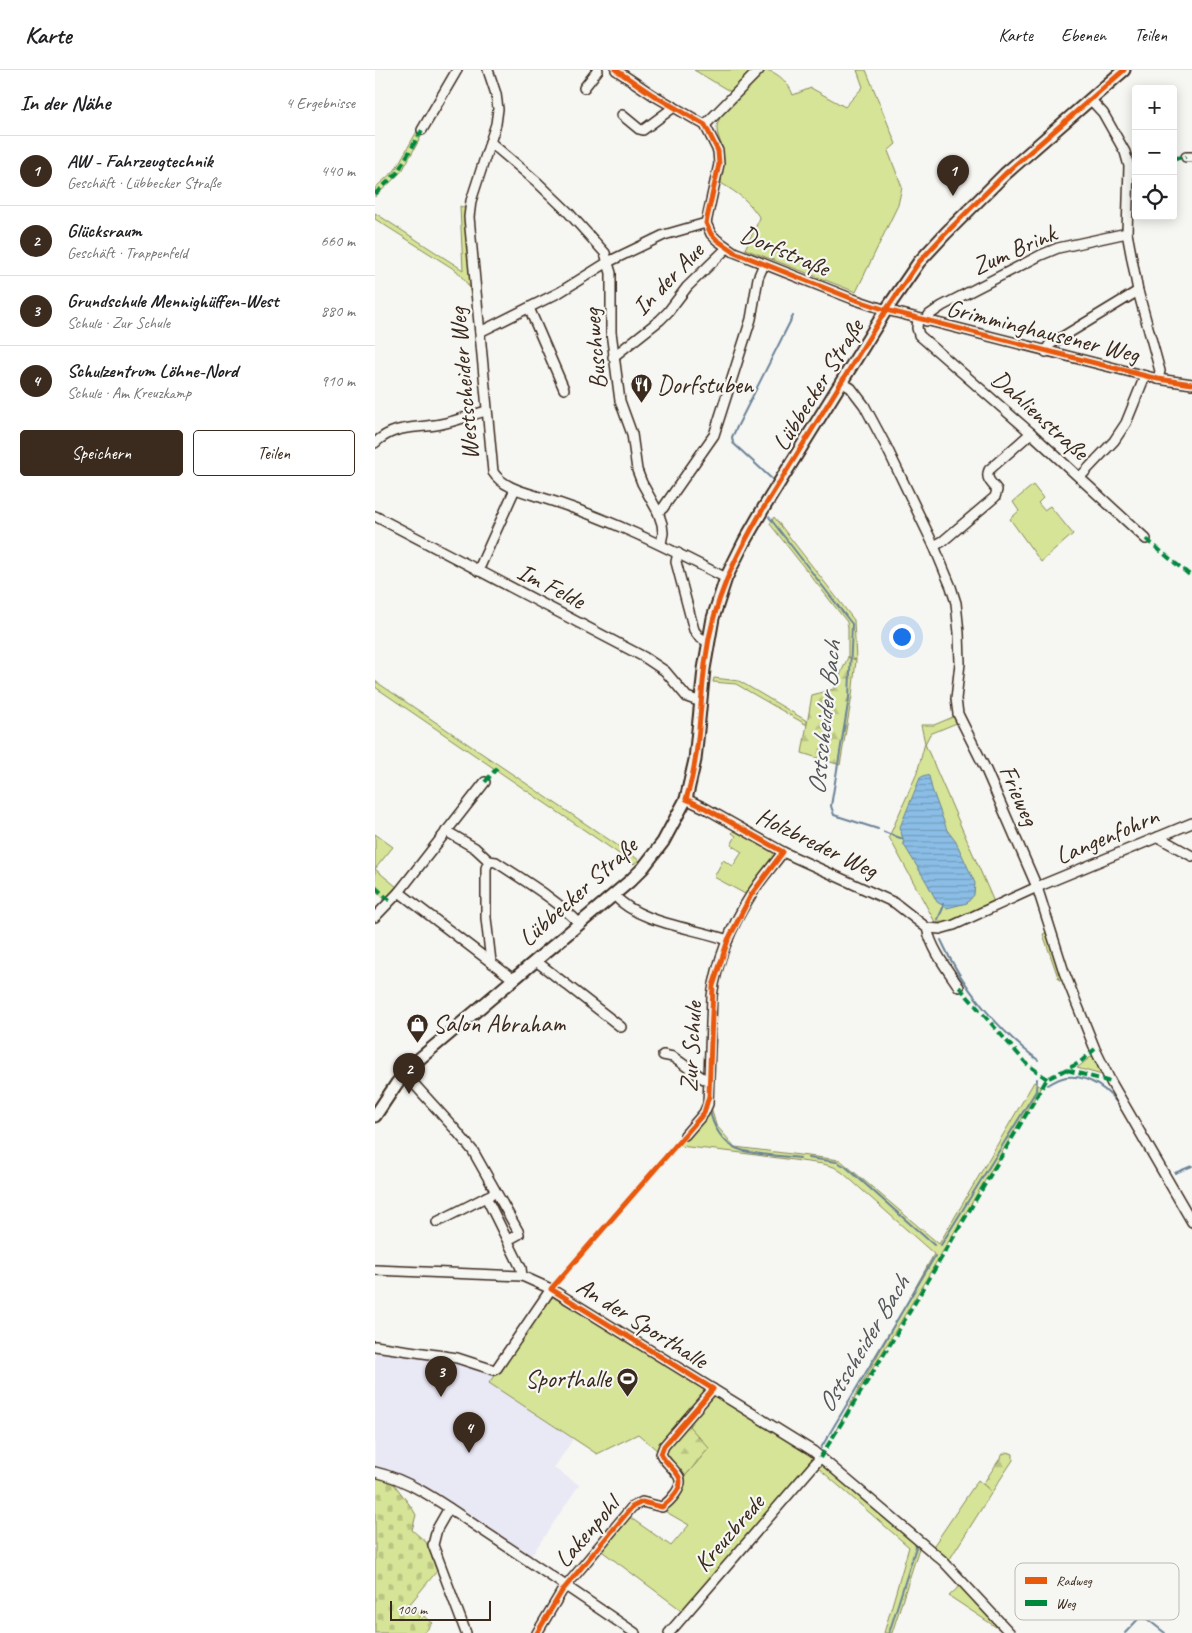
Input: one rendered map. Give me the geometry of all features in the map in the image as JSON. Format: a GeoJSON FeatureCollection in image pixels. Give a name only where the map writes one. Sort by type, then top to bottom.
{"type":"FeatureCollection","features":[{"type":"Feature","properties":{"kind":"main road","name":"Lübbecker Straße"},"geometry":{"type":"LineString","coordinates":[[375,1116],[391,1091],[405,1074],[437,1042],[581,924],[636,876],[663,842],[686,799],[692,780],[708,642],[713,618],[726,578],[763,509],[913,269],[945,232],[1005,174],[1124,70]]}},
{"type":"Feature","properties":{"kind":"street"},"geometry":{"type":"LineString","coordinates":[[422,130],[457,70]]}},
{"type":"Feature","properties":{"kind":"street","name":"Westscheider Weg"},"geometry":{"type":"LineString","coordinates":[[488,70],[496,94],[498,109],[496,124],[471,202],[469,217],[493,472],[497,479],[515,489],[561,503],[633,531],[726,578]]}},
{"type":"Feature","properties":{"kind":"street"},"geometry":{"type":"LineString","coordinates":[[584,88],[598,70]]}},
{"type":"Feature","properties":{"kind":"street"},"geometry":{"type":"LineString","coordinates":[[616,70],[705,125],[759,70]]}},
{"type":"Feature","properties":{"kind":"street"},"geometry":{"type":"LineString","coordinates":[[1091,99],[1103,113],[1132,163]]}},
{"type":"Feature","properties":{"kind":"street"},"geometry":{"type":"LineString","coordinates":[[622,115],[639,129],[643,130],[673,106]]}},
{"type":"Feature","properties":{"kind":"street","name":"Dorfstraße"},"geometry":{"type":"LineString","coordinates":[[705,125],[719,151],[719,164],[706,223],[711,234],[727,248],[886,310]]}},
{"type":"Feature","properties":{"kind":"street"},"geometry":{"type":"LineString","coordinates":[[490,142],[519,166],[567,212],[605,253],[608,262]]}},
{"type":"Feature","properties":{"kind":"street"},"geometry":{"type":"LineString","coordinates":[[1132,175],[1127,233],[1138,291],[1159,371],[1158,379]]}},
{"type":"Feature","properties":{"kind":"street"},"geometry":{"type":"LineString","coordinates":[[480,332],[560,292],[608,262],[664,235],[706,223]]}},
{"type":"Feature","properties":{"kind":"street","name":"Zum Brink"},"geometry":{"type":"LineString","coordinates":[[922,320],[942,306],[1058,248],[1127,233]]}},
{"type":"Feature","properties":{"kind":"street","name":"In der Aue"},"geometry":{"type":"LineString","coordinates":[[613,357],[660,320],[687,287],[727,248]]}},
{"type":"Feature","properties":{"kind":"street","name":"Buschweg"},"geometry":{"type":"LineString","coordinates":[[608,262],[611,273],[613,357],[620,401],[632,434],[637,470],[658,512],[663,533],[661,544]]}},
{"type":"Feature","properties":{"kind":"street"},"geometry":{"type":"LineString","coordinates":[[658,512],[663,508],[714,434],[751,319],[758,278],[764,264]]}},
{"type":"Feature","properties":{"kind":"street"},"geometry":{"type":"LineString","coordinates":[[1046,352],[1049,345],[1138,291]]}},
{"type":"Feature","properties":{"kind":"street"},"geometry":{"type":"LineString","coordinates":[[529,308],[564,389]]}},
{"type":"Feature","properties":{"kind":"street","name":"Grimminghausener Weg"},"geometry":{"type":"LineString","coordinates":[[886,310],[1145,376],[1192,384]]}},
{"type":"Feature","properties":{"kind":"street","name":"Dahlienstraße"},"geometry":{"type":"LineString","coordinates":[[922,320],[917,328],[919,335],[1031,433],[1146,539]]}},
{"type":"Feature","properties":{"kind":"street"},"geometry":{"type":"LineString","coordinates":[[1079,477],[1114,441],[1126,423],[1145,376]]}},
{"type":"Feature","properties":{"kind":"street","name":"Frieweg"},"geometry":{"type":"LineString","coordinates":[[841,382],[851,388],[864,405],[886,446],[934,546],[956,603],[960,663],[956,699],[958,714],[986,770],[1037,887],[1065,972],[1095,1049],[1111,1082],[1192,1222]]}},
{"type":"Feature","properties":{"kind":"street"},"geometry":{"type":"LineString","coordinates":[[375,443],[382,436],[394,430],[442,424],[487,411]]}},
{"type":"Feature","properties":{"kind":"street"},"geometry":{"type":"LineString","coordinates":[[934,546],[943,541],[995,498],[997,490],[988,479],[989,470],[1031,433]]}},
{"type":"Feature","properties":{"kind":"street"},"geometry":{"type":"LineString","coordinates":[[478,570],[515,489]]}},
{"type":"Feature","properties":{"kind":"street","name":"Im Felde"},"geometry":{"type":"LineString","coordinates":[[375,516],[644,657],[665,671],[687,697],[701,702]]}},
{"type":"Feature","properties":{"kind":"street"},"geometry":{"type":"LineString","coordinates":[[678,553],[676,562],[694,630],[699,637],[708,642]]}},
{"type":"Feature","properties":{"kind":"street"},"geometry":{"type":"LineString","coordinates":[[375,916],[399,892],[485,782]]}},
{"type":"Feature","properties":{"kind":"street","name":"Holzbreder Weg"},"geometry":{"type":"LineString","coordinates":[[686,799],[783,852],[895,902],[927,928],[939,956],[959,987]]}},
{"type":"Feature","properties":{"kind":"street","name":"Langenfohrn"},"geometry":{"type":"LineString","coordinates":[[1037,887],[1192,822]]}},
{"type":"Feature","properties":{"kind":"street"},"geometry":{"type":"LineString","coordinates":[[447,831],[475,848],[489,861],[496,862],[569,913],[581,924]]}},
{"type":"Feature","properties":{"kind":"street"},"geometry":{"type":"LineString","coordinates":[[1158,836],[1192,856]]}},
{"type":"Feature","properties":{"kind":"street","name":"Zur Schule"},"geometry":{"type":"LineString","coordinates":[[685,1135],[704,1113],[709,1096],[713,986],[728,940],[751,895],[783,852]]}},
{"type":"Feature","properties":{"kind":"street"},"geometry":{"type":"LineString","coordinates":[[489,861],[486,868],[486,918],[491,962]]}},
{"type":"Feature","properties":{"kind":"street"},"geometry":{"type":"LineString","coordinates":[[927,928],[940,929],[954,925],[1037,887]]}},
{"type":"Feature","properties":{"kind":"street"},"geometry":{"type":"LineString","coordinates":[[399,892],[513,979]]}},
{"type":"Feature","properties":{"kind":"street"},"geometry":{"type":"LineString","coordinates":[[614,895],[624,906],[645,915],[728,940]]}},
{"type":"Feature","properties":{"kind":"street"},"geometry":{"type":"LineString","coordinates":[[536,961],[621,1027]]}},
{"type":"Feature","properties":{"kind":"street"},"geometry":{"type":"LineString","coordinates":[[663,1054],[673,1057],[704,1079],[709,1079]]}},
{"type":"Feature","properties":{"kind":"street"},"geometry":{"type":"LineString","coordinates":[[405,1074],[473,1151],[519,1231],[519,1234],[508,1240]]}},
{"type":"Feature","properties":{"kind":"street"},"geometry":{"type":"LineString","coordinates":[[437,1222],[497,1192]]}},
{"type":"Feature","properties":{"kind":"street"},"geometry":{"type":"LineString","coordinates":[[486,1197],[521,1268],[522,1276]]}},
{"type":"Feature","properties":{"kind":"street","name":"An der Sporthalle"},"geometry":{"type":"LineString","coordinates":[[375,1270],[522,1276],[551,1289],[813,1451],[943,1561],[1010,1633]]}},
{"type":"Feature","properties":{"kind":"street"},"geometry":{"type":"LineString","coordinates":[[375,1346],[457,1358],[494,1370],[551,1289]]}},
{"type":"Feature","properties":{"kind":"street","name":"Lakenpohl"},"geometry":{"type":"LineString","coordinates":[[537,1633],[566,1586],[632,1507],[642,1502],[662,1507],[674,1495],[680,1481],[661,1454],[664,1446],[713,1389]]}},
{"type":"Feature","properties":{"kind":"street","name":"Kreuzbrede"},"geometry":{"type":"LineString","coordinates":[[669,1633],[820,1458]]}},
{"type":"Feature","properties":{"kind":"street"},"geometry":{"type":"LineString","coordinates":[[375,1472],[387,1474],[405,1482],[449,1508],[635,1633]]}},
{"type":"Feature","properties":{"kind":"street"},"geometry":{"type":"LineString","coordinates":[[449,1508],[437,1529],[433,1545],[465,1633]]}},
{"type":"Feature","properties":{"kind":"shaded area"},"geometry":{"type":"Polygon","coordinates":[[[375,1346],[457,1359],[496,1373],[490,1383],[573,1439],[554,1468],[579,1485],[529,1559],[404,1479],[375,1470],[375,1346]]]}},
{"type":"Feature","properties":{"kind":"green space"},"geometry":{"type":"Polygon","coordinates":[[[452,70],[458,70],[402,171],[375,197],[375,188],[395,170],[452,70]]]}},
{"type":"Feature","properties":{"kind":"green space"},"geometry":{"type":"Polygon","coordinates":[[[694,70],[753,70],[731,92],[694,70]]]}},
{"type":"Feature","properties":{"kind":"green space"},"geometry":{"type":"Polygon","coordinates":[[[763,70],[773,72],[781,78],[793,95],[811,88],[845,107],[863,87],[857,70],[866,70],[896,144],[888,151],[902,187],[898,205],[856,292],[745,249],[760,218],[743,198],[721,183],[723,151],[717,128],[718,121],[728,106],[763,70]]]}},
{"type":"Feature","properties":{"kind":"green space"},"geometry":{"type":"Polygon","coordinates":[[[460,206],[466,209],[471,297],[469,286],[457,271],[375,219],[375,213],[463,270],[460,206]]]}},
{"type":"Feature","properties":{"kind":"green space"},"geometry":{"type":"Polygon","coordinates":[[[1033,485],[1043,498],[1038,503],[1044,510],[1050,506],[1073,534],[1041,562],[1010,519],[1019,511],[1013,502],[1033,485]]]}},
{"type":"Feature","properties":{"kind":"green space"},"geometry":{"type":"Polygon","coordinates":[[[774,517],[854,620],[856,660],[848,657],[847,622],[770,524],[774,517]]]}},
{"type":"Feature","properties":{"kind":"green space"},"geometry":{"type":"Polygon","coordinates":[[[848,657],[856,660],[840,765],[802,753],[812,695],[834,689],[848,657]]]}},
{"type":"Feature","properties":{"kind":"green space"},"geometry":{"type":"Polygon","coordinates":[[[714,678],[739,681],[807,721],[807,725],[736,684],[713,682],[714,678]]]}},
{"type":"Feature","properties":{"kind":"green space"},"geometry":{"type":"Polygon","coordinates":[[[375,681],[639,860],[634,864],[375,687],[375,681]]]}},
{"type":"Feature","properties":{"kind":"green space"},"geometry":{"type":"Polygon","coordinates":[[[955,712],[959,722],[930,734],[925,744],[994,902],[958,919],[935,922],[889,837],[917,773],[925,743],[921,725],[934,725],[953,717],[955,712]]]}},
{"type":"Feature","properties":{"kind":"green space"},"geometry":{"type":"Polygon","coordinates":[[[735,828],[775,851],[776,856],[747,895],[714,877],[723,860],[733,866],[742,852],[731,845],[736,836],[732,833],[735,828]]]}},
{"type":"Feature","properties":{"kind":"green space"},"geometry":{"type":"Polygon","coordinates":[[[375,834],[393,847],[375,869],[375,834]]]}},
{"type":"Feature","properties":{"kind":"green space"},"geometry":{"type":"Polygon","coordinates":[[[375,869],[403,892],[391,904],[375,891],[375,869]]]}},
{"type":"Feature","properties":{"kind":"green space"},"geometry":{"type":"Polygon","coordinates":[[[1050,931],[1064,981],[1059,980],[1043,934],[1050,931]]]}},
{"type":"Feature","properties":{"kind":"green space"},"geometry":{"type":"Polygon","coordinates":[[[1093,1055],[1102,1075],[1077,1068],[1093,1055]]]}},
{"type":"Feature","properties":{"kind":"green space"},"geometry":{"type":"Polygon","coordinates":[[[1034,1082],[1041,1087],[836,1430],[934,1254],[834,1167],[679,1146],[711,1107],[716,1125],[735,1147],[840,1160],[939,1244],[1034,1082]]]}},
{"type":"Feature","properties":{"kind":"green space"},"geometry":{"type":"Polygon","coordinates":[[[549,1295],[656,1357],[811,1453],[814,1462],[684,1612],[599,1549],[628,1516],[671,1546],[689,1525],[661,1509],[681,1481],[709,1448],[665,1457],[638,1434],[597,1454],[489,1383],[549,1295]]]}},
{"type":"Feature","properties":{"kind":"green space"},"geometry":{"type":"Polygon","coordinates":[[[687,1424],[709,1448],[681,1481],[665,1457],[666,1446],[687,1424]]]}},
{"type":"Feature","properties":{"kind":"green space"},"geometry":{"type":"Polygon","coordinates":[[[1008,1452],[1013,1454],[1013,1460],[992,1492],[983,1484],[1003,1454],[1008,1452]]]}},
{"type":"Feature","properties":{"kind":"green space"},"geometry":{"type":"Polygon","coordinates":[[[822,1462],[920,1545],[892,1633],[884,1633],[909,1547],[816,1466],[822,1462]]]}},
{"type":"Feature","properties":{"kind":"green space"},"geometry":{"type":"Polygon","coordinates":[[[377,1476],[394,1484],[412,1508],[416,1515],[412,1530],[426,1542],[437,1571],[409,1605],[433,1623],[424,1633],[375,1633],[375,1478],[377,1476]]]}},
{"type":"Feature","properties":{"kind":"green space"},"geometry":{"type":"Polygon","coordinates":[[[978,1480],[992,1492],[948,1562],[932,1548],[978,1480]]]}},
{"type":"Feature","properties":{"kind":"green space"},"geometry":{"type":"Polygon","coordinates":[[[962,1584],[1004,1629],[1002,1631],[949,1596],[962,1584]]]}},
{"type":"Feature","properties":{"kind":"water"},"geometry":{"type":"Polygon","coordinates":[[[925,775],[929,776],[947,830],[956,842],[975,883],[974,895],[967,903],[947,908],[937,902],[904,845],[900,827],[920,778],[925,775]]]}},
{"type":"Feature","properties":{"kind":"waterway","name":"Ostscheider Bach"},"geometry":{"type":"LineString","coordinates":[[773,480],[733,443],[732,437],[793,316]]}},
{"type":"Feature","properties":{"kind":"waterway","name":"Ostscheider Bach"},"geometry":{"type":"LineString","coordinates":[[769,517],[852,624],[849,698],[831,806],[834,815],[878,829]]}},
{"type":"Feature","properties":{"kind":"waterway","name":"Ostscheider Bach"},"geometry":{"type":"LineString","coordinates":[[884,832],[903,839]]}},
{"type":"Feature","properties":{"kind":"waterway","name":"Ostscheider Bach"},"geometry":{"type":"LineString","coordinates":[[938,919],[943,904]]}},
{"type":"Feature","properties":{"kind":"waterway","name":"Ostscheider Bach"},"geometry":{"type":"LineString","coordinates":[[941,940],[959,974],[982,1006],[1009,1035],[1038,1060]]}},
{"type":"Feature","properties":{"kind":"waterway"},"geometry":{"type":"LineString","coordinates":[[1048,1085],[1066,1077],[1082,1078],[1105,1090],[1121,1109]]}},
{"type":"Feature","properties":{"kind":"waterway","name":"Ostscheider Bach"},"geometry":{"type":"LineString","coordinates":[[941,1245],[1036,1091],[1037,1079]]}},
{"type":"Feature","properties":{"kind":"waterway"},"geometry":{"type":"LineString","coordinates":[[710,1110],[713,1122],[719,1133],[733,1147],[752,1153],[800,1158]]}},
{"type":"Feature","properties":{"kind":"waterway"},"geometry":{"type":"LineString","coordinates":[[808,1158],[837,1162],[846,1167],[934,1245]]}},
{"type":"Feature","properties":{"kind":"waterway"},"geometry":{"type":"LineString","coordinates":[[1175,1173],[1192,1166]]}},
{"type":"Feature","properties":{"kind":"waterway","name":"Ostscheider Bach"},"geometry":{"type":"LineString","coordinates":[[821,1448],[935,1256]]}},
{"type":"Feature","properties":{"kind":"waterway","name":"Ostscheider Bach"},"geometry":{"type":"LineString","coordinates":[[827,1469],[904,1533]]}},
{"type":"Feature","properties":{"kind":"waterway","name":"Ostscheider Bach"},"geometry":{"type":"LineString","coordinates":[[889,1633],[916,1547],[915,1543]]}},
{"type":"Feature","properties":{"kind":"waterway"},"geometry":{"type":"LineString","coordinates":[[1125,1633],[1137,1620]]}},
{"type":"Feature","properties":{"kind":"waterway"},"geometry":{"type":"LineString","coordinates":[[1148,1620],[1165,1633]]}},
{"type":"Feature","properties":{"kind":"marked path"},"geometry":{"type":"LineString","coordinates":[[375,194],[397,173],[422,130]]}},
{"type":"Feature","properties":{"kind":"marked path"},"geometry":{"type":"LineString","coordinates":[[1177,158],[1186,157]]}},
{"type":"Feature","properties":{"kind":"marked path"},"geometry":{"type":"LineString","coordinates":[[1146,539],[1192,577]]}},
{"type":"Feature","properties":{"kind":"marked path"},"geometry":{"type":"LineString","coordinates":[[485,782],[497,768]]}},
{"type":"Feature","properties":{"kind":"marked path"},"geometry":{"type":"LineString","coordinates":[[375,887],[390,901]]}},
{"type":"Feature","properties":{"kind":"marked path"},"geometry":{"type":"LineString","coordinates":[[959,987],[1027,1064],[1047,1079]]}},
{"type":"Feature","properties":{"kind":"marked path"},"geometry":{"type":"LineString","coordinates":[[820,1458],[897,1333],[1047,1079],[1079,1063],[1095,1049]]}},
{"type":"Feature","properties":{"kind":"marked path"},"geometry":{"type":"LineString","coordinates":[[1067,1070],[1111,1082]]}},
{"type":"Feature","properties":{"kind":"cycle path"},"geometry":{"type":"LineString","coordinates":[[616,70],[653,95],[705,125],[718,151],[719,164],[706,223],[711,234],[734,252],[886,310],[1158,379],[1192,384]]}},
{"type":"Feature","properties":{"kind":"cycle path"},"geometry":{"type":"LineString","coordinates":[[537,1633],[562,1591],[632,1507],[642,1502],[662,1507],[675,1494],[680,1485],[679,1477],[661,1454],[664,1446],[713,1389],[551,1289],[704,1113],[709,1096],[713,986],[728,940],[751,895],[783,852],[686,799],[697,747],[709,637],[720,598],[743,544],[763,509],[886,310],[919,262],[1005,174],[1124,70]]}},
{"type":"Feature","properties":{"kind":"place","name":"AW - Fahrzeugtechnik"},"geometry":{"type":"Point","coordinates":[953,196]}},
{"type":"Feature","properties":{"kind":"place","name":"Dorfstuben"},"geometry":{"type":"Point","coordinates":[641,404]}},
{"type":"Feature","properties":{"kind":"place","name":"Salon Abraham"},"geometry":{"type":"Point","coordinates":[417,1043]}},
{"type":"Feature","properties":{"kind":"place","name":"Glücksraum"},"geometry":{"type":"Point","coordinates":[409,1094]}},
{"type":"Feature","properties":{"kind":"place","name":"Grundschule Mennighüffen-West"},"geometry":{"type":"Point","coordinates":[441,1397]}},
{"type":"Feature","properties":{"kind":"place","name":"Sporthalle"},"geometry":{"type":"Point","coordinates":[627,1398]}},
{"type":"Feature","properties":{"kind":"place","name":"Schulzentrum Löhne-Nord"},"geometry":{"type":"Point","coordinates":[469,1453]}}]}
